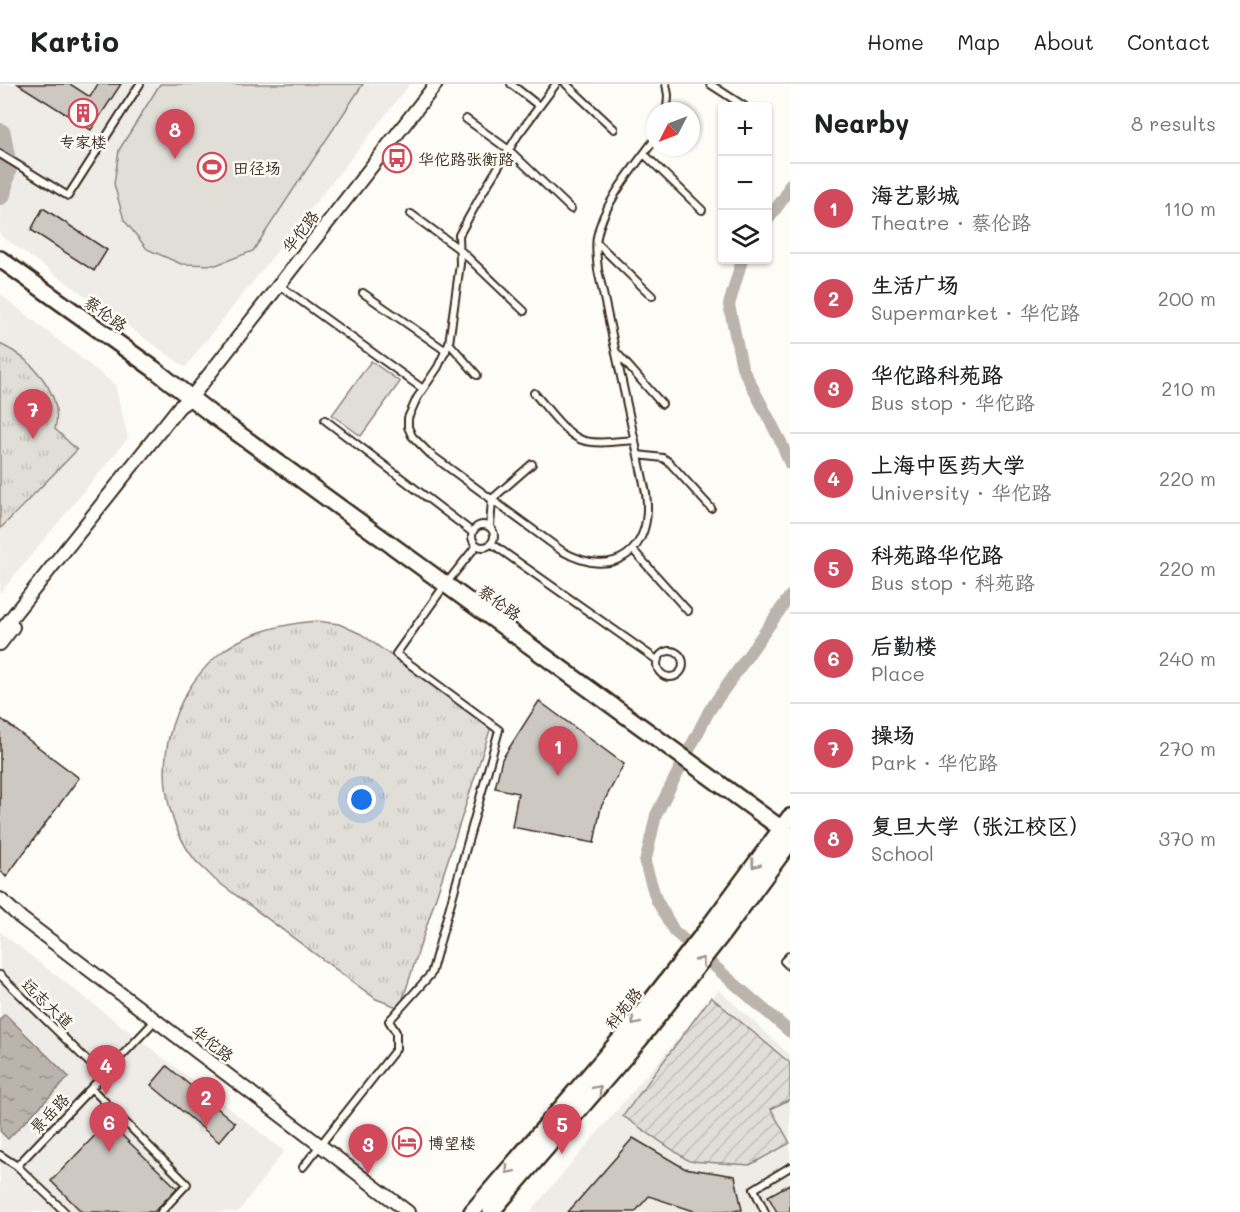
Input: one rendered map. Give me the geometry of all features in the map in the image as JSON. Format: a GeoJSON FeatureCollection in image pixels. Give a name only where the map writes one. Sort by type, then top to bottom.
{"type":"FeatureCollection","features":[{"type":"Feature","properties":{"kind":"street","name":"华佗路"},"geometry":{"type":"LineString","coordinates":[[0,644],[168,434],[185,411],[190,399],[436,84]]}},
{"type":"Feature","properties":{"kind":"street","name":"蔡伦路"},"geometry":{"type":"LineString","coordinates":[[0,259],[154,369],[181,389],[190,399],[445,585],[699,769],[788,830]]}},
{"type":"Feature","properties":{"kind":"street","name":"蔡伦路"},"geometry":{"type":"LineString","coordinates":[[0,267],[177,394],[190,399]]}},
{"type":"Feature","properties":{"kind":"street","name":"华佗路"},"geometry":{"type":"LineString","coordinates":[[0,632],[179,407],[190,399]]}},
{"type":"Feature","properties":{"kind":"street","name":"科苑路"},"geometry":{"type":"LineString","coordinates":[[491,1212],[612,1073],[677,980],[788,830]]}},
{"type":"Feature","properties":{"kind":"street","name":"华佗路"},"geometry":{"type":"LineString","coordinates":[[0,899],[21,918],[318,1148],[394,1212]]}},
{"type":"Feature","properties":{"kind":"street","name":"华佗路"},"geometry":{"type":"LineString","coordinates":[[0,909],[16,924],[150,1026],[408,1212]]}},
{"type":"Feature","properties":{"kind":"street","name":"科苑路"},"geometry":{"type":"LineString","coordinates":[[472,1212],[677,980]]}},
{"type":"Feature","properties":{"kind":"lane"},"geometry":{"type":"LineString","coordinates":[[0,154],[68,196],[140,84]]}},
{"type":"Feature","properties":{"kind":"lane"},"geometry":{"type":"LineString","coordinates":[[511,84],[539,106]]}},
{"type":"Feature","properties":{"kind":"lane"},"geometry":{"type":"LineString","coordinates":[[556,84],[509,150],[462,228],[459,235],[460,264],[449,343],[438,367],[411,409],[408,427],[412,436],[430,454],[574,558],[586,562],[598,563],[626,556],[642,538],[647,522],[648,508],[638,455],[598,270],[597,243],[603,218],[646,151]]}},
{"type":"Feature","properties":{"kind":"lane"},"geometry":{"type":"LineString","coordinates":[[566,84],[614,129]]}},
{"type":"Feature","properties":{"kind":"lane"},"geometry":{"type":"LineString","coordinates":[[666,84],[667,102]]}},
{"type":"Feature","properties":{"kind":"lane"},"geometry":{"type":"LineString","coordinates":[[710,84],[738,102]]}},
{"type":"Feature","properties":{"kind":"lane"},"geometry":{"type":"LineString","coordinates":[[466,119],[509,150],[571,209]]}},
{"type":"Feature","properties":{"kind":"lane"},"geometry":{"type":"LineString","coordinates":[[644,154],[702,210]]}},
{"type":"Feature","properties":{"kind":"lane"},"geometry":{"type":"LineString","coordinates":[[411,214],[459,249],[524,311]]}},
{"type":"Feature","properties":{"kind":"lane"},"geometry":{"type":"LineString","coordinates":[[597,243],[652,296]]}},
{"type":"Feature","properties":{"kind":"lane"},"geometry":{"type":"LineString","coordinates":[[278,285],[423,389]]}},
{"type":"Feature","properties":{"kind":"lane"},"geometry":{"type":"LineString","coordinates":[[363,293],[446,351]]}},
{"type":"Feature","properties":{"kind":"lane"},"geometry":{"type":"LineString","coordinates":[[449,343],[477,375]]}},
{"type":"Feature","properties":{"kind":"lane"},"geometry":{"type":"LineString","coordinates":[[616,353],[662,404]]}},
{"type":"Feature","properties":{"kind":"lane"},"geometry":{"type":"LineString","coordinates":[[534,393],[567,430],[581,440],[596,442],[635,440]]}},
{"type":"Feature","properties":{"kind":"lane"},"geometry":{"type":"LineString","coordinates":[[325,420],[472,532],[473,540],[477,545],[485,547],[491,543],[494,533],[490,527],[492,499],[532,464]]}},
{"type":"Feature","properties":{"kind":"lane"},"geometry":{"type":"LineString","coordinates":[[638,455],[663,458],[669,462],[711,508]]}},
{"type":"Feature","properties":{"kind":"lane"},"geometry":{"type":"LineString","coordinates":[[472,532],[480,525],[490,527]]}},
{"type":"Feature","properties":{"kind":"lane"},"geometry":{"type":"LineString","coordinates":[[491,543],[657,660],[658,668],[666,676],[674,676],[682,668],[681,659],[675,652],[667,651],[657,660]]}},
{"type":"Feature","properties":{"kind":"lane"},"geometry":{"type":"LineString","coordinates":[[303,1167],[396,1048],[396,1032],[389,1021],[431,974],[499,730],[396,654],[445,585],[477,545]]}},
{"type":"Feature","properties":{"kind":"lane"},"geometry":{"type":"LineString","coordinates":[[633,550],[688,611]]}},
{"type":"Feature","properties":{"kind":"lane"},"geometry":{"type":"LineString","coordinates":[[790,955],[784,961],[790,967]]}},
{"type":"Feature","properties":{"kind":"lane","name":"远志大道"},"geometry":{"type":"LineString","coordinates":[[0,975],[103,1076]]}},
{"type":"Feature","properties":{"kind":"lane","name":"景岳路"},"geometry":{"type":"LineString","coordinates":[[17,1166],[150,1026]]}},
{"type":"Feature","properties":{"kind":"lane"},"geometry":{"type":"LineString","coordinates":[[91,1088],[187,1184],[161,1212]]}},
{"type":"Feature","properties":{"kind":"lane"},"geometry":{"type":"LineString","coordinates":[[0,1155],[17,1166],[65,1212]]}},
{"type":"Feature","properties":{"kind":"lane"},"geometry":{"type":"LineString","coordinates":[[765,1212],[754,1189],[790,1167]]}},
{"type":"Feature","properties":{"kind":"shaded area"},"geometry":{"type":"Polygon","coordinates":[[[0,84],[410,84],[185,367],[0,235],[0,84]]]}},
{"type":"Feature","properties":{"kind":"shaded area"},"geometry":{"type":"Polygon","coordinates":[[[0,294],[115,385],[128,438],[0,593],[0,294]]]}},
{"type":"Feature","properties":{"kind":"shaded area"},"geometry":{"type":"Polygon","coordinates":[[[0,932],[284,1151],[238,1212],[0,1212],[0,932]]]}},
{"type":"Feature","properties":{"kind":"shaded area"},"geometry":{"type":"Polygon","coordinates":[[[719,990],[790,1055],[790,1212],[530,1212],[719,990]]]}},
{"type":"Feature","properties":{"kind":"green space","name":"田径场"},"geometry":{"type":"Polygon","coordinates":[[[160,84],[363,84],[253,251],[216,265],[181,264],[147,249],[124,220],[114,184],[119,150],[160,84]]]}},
{"type":"Feature","properties":{"kind":"green space"},"geometry":{"type":"Polygon","coordinates":[[[0,344],[23,358],[42,378],[55,402],[55,429],[77,450],[0,529],[0,344]]]}},
{"type":"Feature","properties":{"kind":"green space"},"geometry":{"type":"Polygon","coordinates":[[[371,361],[400,382],[361,436],[332,415],[371,361]]]}},
{"type":"Feature","properties":{"kind":"green space"},"geometry":{"type":"Polygon","coordinates":[[[317,621],[339,624],[361,634],[491,727],[400,1008],[376,999],[214,879],[194,859],[179,834],[170,808],[165,780],[166,752],[172,725],[183,700],[198,676],[218,655],[240,640],[264,630],[317,621]]]}},
{"type":"Feature","properties":{"kind":"green space"},"geometry":{"type":"Polygon","coordinates":[[[711,997],[790,1063],[790,1099],[771,1109],[790,1143],[750,1165],[689,1161],[623,1116],[711,997]]]}},
{"type":"Feature","properties":{"kind":"water"},"geometry":{"type":"Polygon","coordinates":[[[5,1014],[69,1077],[8,1139],[0,1131],[0,1019],[5,1014]]]}},
{"type":"Feature","properties":{"kind":"building","name":"专家楼"},"geometry":{"type":"Polygon","coordinates":[[[18,84],[70,84],[90,97],[98,84],[121,84],[91,130],[18,84]]]}},
{"type":"Feature","properties":{"kind":"building"},"geometry":{"type":"Polygon","coordinates":[[[43,208],[107,250],[94,271],[31,230],[43,208]]]}},
{"type":"Feature","properties":{"kind":"building"},"geometry":{"type":"Polygon","coordinates":[[[539,701],[624,764],[601,807],[594,843],[512,827],[518,793],[495,788],[502,759],[539,701]]]}},
{"type":"Feature","properties":{"kind":"building"},"geometry":{"type":"Polygon","coordinates":[[[0,718],[79,778],[6,877],[0,870],[0,718]]]}},
{"type":"Feature","properties":{"kind":"building"},"geometry":{"type":"Polygon","coordinates":[[[167,1066],[235,1123],[219,1142],[151,1085],[167,1066]]]}},
{"type":"Feature","properties":{"kind":"building"},"geometry":{"type":"Polygon","coordinates":[[[108,1122],[177,1188],[154,1212],[82,1212],[51,1181],[108,1122]]]}},
{"type":"Feature","properties":{"kind":"building"},"geometry":{"type":"Polygon","coordinates":[[[633,1138],[684,1168],[735,1176],[742,1210],[697,1212],[649,1196],[635,1212],[568,1212],[633,1138]]]}},
{"type":"Feature","properties":{"kind":"building"},"geometry":{"type":"Polygon","coordinates":[[[790,1184],[790,1212],[777,1212],[768,1196],[790,1184]]]}},
{"type":"Feature","properties":{"kind":"waterway"},"geometry":{"type":"LineString","coordinates":[[0,134],[6,167],[0,194]]}},
{"type":"Feature","properties":{"kind":"waterway"},"geometry":{"type":"LineString","coordinates":[[772,214],[785,196],[790,184]]}},
{"type":"Feature","properties":{"kind":"waterway"},"geometry":{"type":"LineString","coordinates":[[741,264],[729,305],[742,367],[790,464]]}},
{"type":"Feature","properties":{"kind":"waterway"},"geometry":{"type":"LineString","coordinates":[[790,596],[709,711],[656,815],[645,863],[656,899],[674,931],[790,1032]]}},
{"type":"Feature","properties":{"kind":"place","name":"专家楼"},"geometry":{"type":"Point","coordinates":[83,113]}},
{"type":"Feature","properties":{"kind":"place","name":"华佗路张衡路"},"geometry":{"type":"Point","coordinates":[397,158]}},
{"type":"Feature","properties":{"kind":"place","name":"复旦大学（张江校区）"},"geometry":{"type":"Point","coordinates":[175,159]}},
{"type":"Feature","properties":{"kind":"place","name":"田径场"},"geometry":{"type":"Point","coordinates":[212,167]}},
{"type":"Feature","properties":{"kind":"place","name":"操场"},"geometry":{"type":"Point","coordinates":[33,439]}},
{"type":"Feature","properties":{"kind":"place","name":"海艺影城"},"geometry":{"type":"Point","coordinates":[558,776]}},
{"type":"Feature","properties":{"kind":"place","name":"上海中医药大学"},"geometry":{"type":"Point","coordinates":[106,1095]}},
{"type":"Feature","properties":{"kind":"place","name":"生活广场"},"geometry":{"type":"Point","coordinates":[206,1127]}},
{"type":"Feature","properties":{"kind":"place","name":"博望楼"},"geometry":{"type":"Point","coordinates":[407,1142]}},
{"type":"Feature","properties":{"kind":"place","name":"后勤楼"},"geometry":{"type":"Point","coordinates":[109,1152]}},
{"type":"Feature","properties":{"kind":"place","name":"科苑路华佗路"},"geometry":{"type":"Point","coordinates":[562,1154]}},
{"type":"Feature","properties":{"kind":"place","name":"华佗路科苑路"},"geometry":{"type":"Point","coordinates":[368,1174]}}]}
